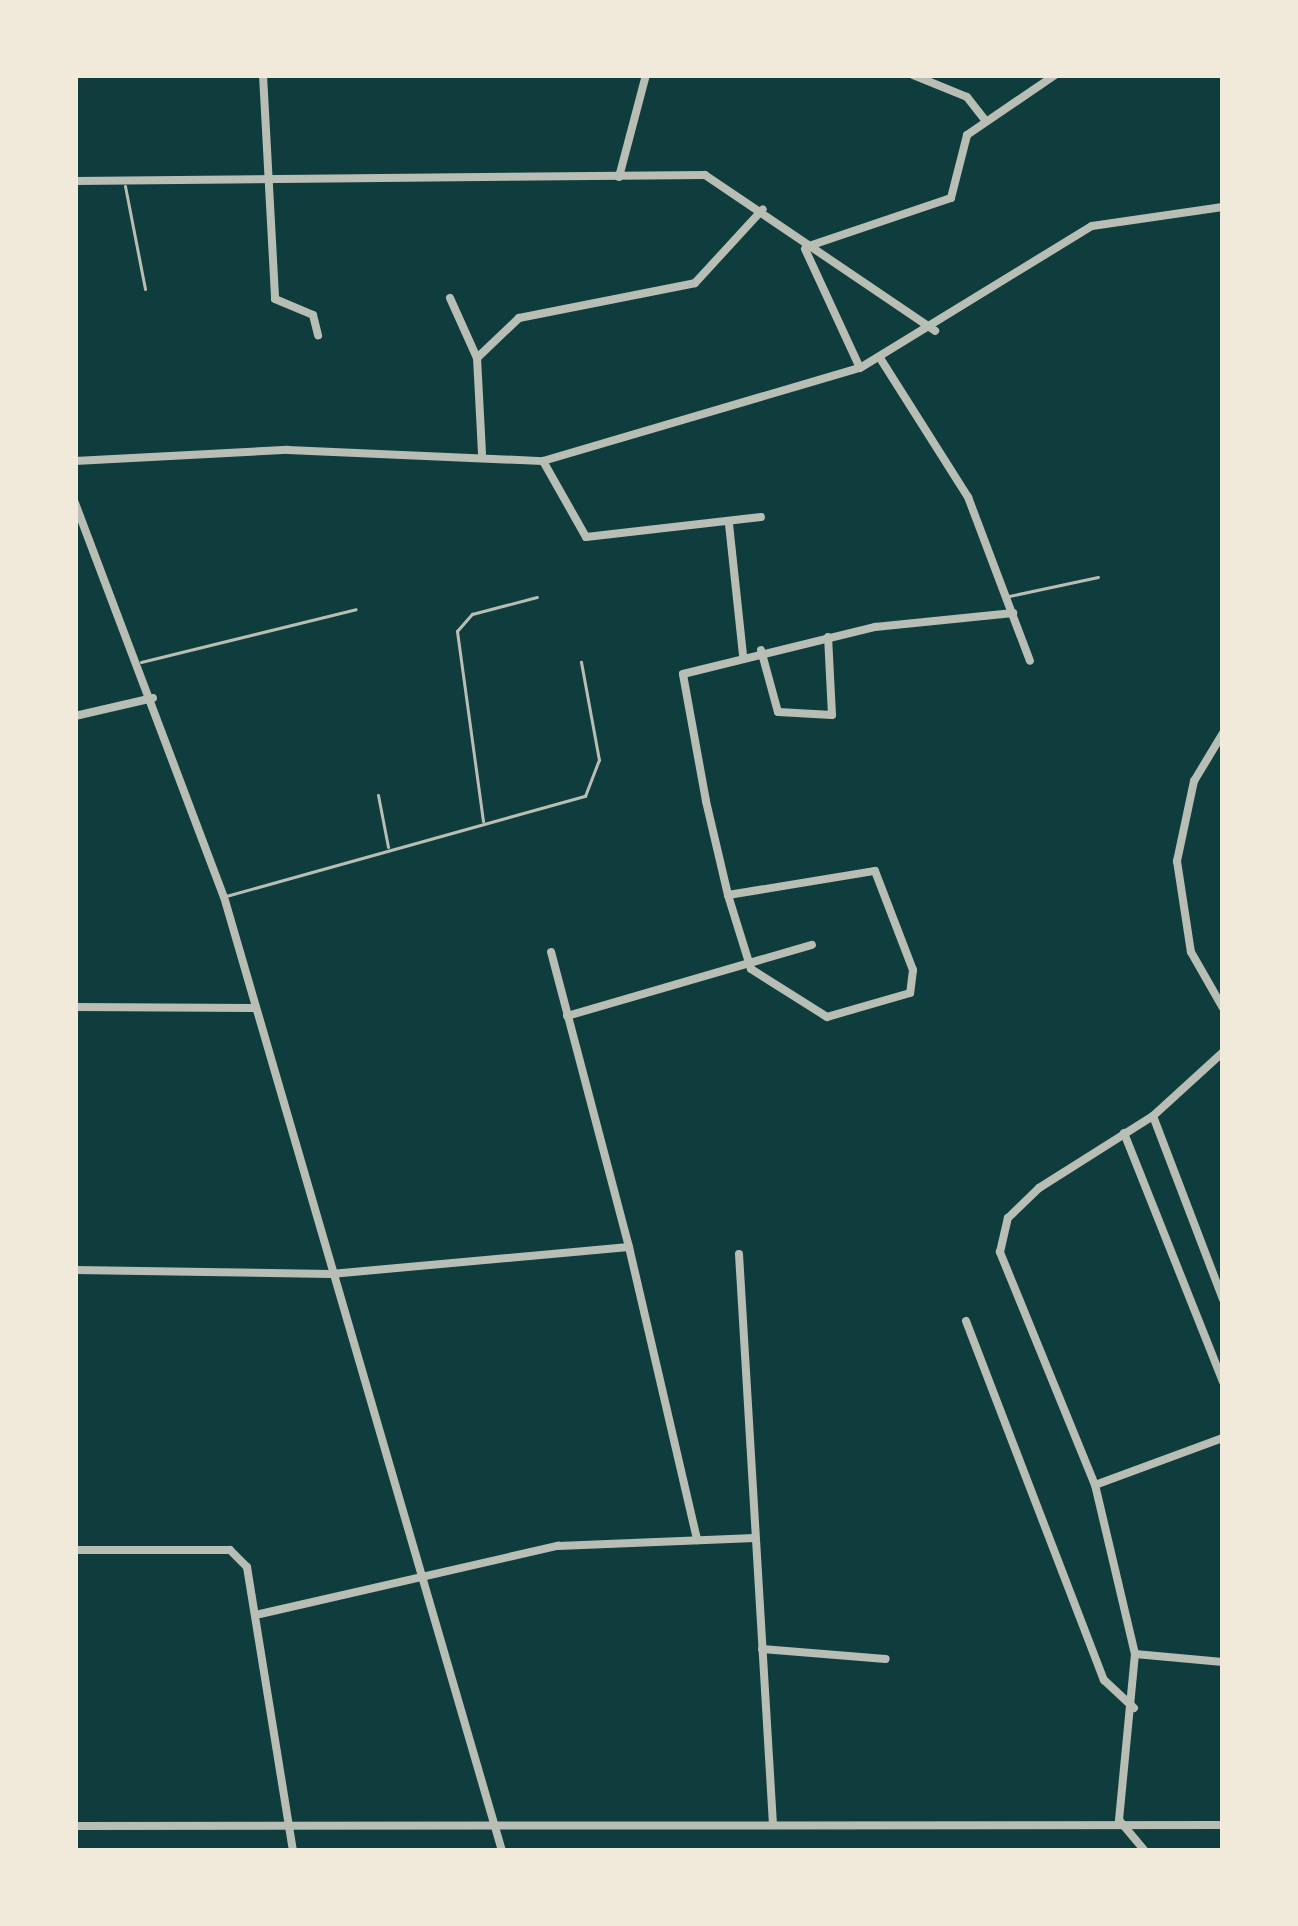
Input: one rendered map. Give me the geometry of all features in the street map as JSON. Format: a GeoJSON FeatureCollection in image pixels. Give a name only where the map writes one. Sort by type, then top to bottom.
{"type":"FeatureCollection","features":[{"type":"Feature","properties":{"kind":"street"},"geometry":{"type":"LineString","coordinates":[[262,75],[274,298],[314,315],[319,335]]}},
{"type":"Feature","properties":{"kind":"street"},"geometry":{"type":"LineString","coordinates":[[619,177],[646,75]]}},
{"type":"Feature","properties":{"kind":"street"},"geometry":{"type":"LineString","coordinates":[[913,75],[967,97],[984,119]]}},
{"type":"Feature","properties":{"kind":"street"},"geometry":{"type":"LineString","coordinates":[[805,248],[951,199],[963,141],[984,119],[1055,75]]}},
{"type":"Feature","properties":{"kind":"street"},"geometry":{"type":"LineString","coordinates":[[75,181],[266,172],[705,175],[763,208],[805,248],[935,332]]}},
{"type":"Feature","properties":{"kind":"street"},"geometry":{"type":"LineString","coordinates":[[75,461],[482,453],[543,461],[860,368],[935,332],[1042,250],[1092,226],[1223,207]]}},
{"type":"Feature","properties":{"kind":"street"},"geometry":{"type":"LineString","coordinates":[[477,358],[539,311],[694,283],[763,208]]}},
{"type":"Feature","properties":{"kind":"street"},"geometry":{"type":"LineString","coordinates":[[805,248],[860,368]]}},
{"type":"Feature","properties":{"kind":"street"},"geometry":{"type":"LineString","coordinates":[[450,298],[477,358],[482,453]]}},
{"type":"Feature","properties":{"kind":"street"},"geometry":{"type":"LineString","coordinates":[[879,357],[968,496],[1030,661]]}},
{"type":"Feature","properties":{"kind":"street"},"geometry":{"type":"LineString","coordinates":[[543,461],[586,537],[761,517]]}},
{"type":"Feature","properties":{"kind":"street"},"geometry":{"type":"LineString","coordinates":[[75,503],[153,698],[224,897],[416,1571],[502,1851]]}},
{"type":"Feature","properties":{"kind":"street"},"geometry":{"type":"LineString","coordinates":[[729,524],[743,654]]}},
{"type":"Feature","properties":{"kind":"street"},"geometry":{"type":"LineString","coordinates":[[728,896],[875,872],[915,985],[893,1003],[833,1017],[752,969],[728,896],[683,679],[761,650],[1013,613]]}},
{"type":"Feature","properties":{"kind":"street"},"geometry":{"type":"LineString","coordinates":[[761,650],[778,712],[832,715],[828,637]]}},
{"type":"Feature","properties":{"kind":"street"},"geometry":{"type":"LineString","coordinates":[[75,716],[153,698]]}},
{"type":"Feature","properties":{"kind":"street"},"geometry":{"type":"LineString","coordinates":[[1223,733],[1194,781],[1177,861],[1191,952],[1223,1008]]}},
{"type":"Feature","properties":{"kind":"street"},"geometry":{"type":"LineString","coordinates":[[567,1016],[752,969],[812,946]]}},
{"type":"Feature","properties":{"kind":"street"},"geometry":{"type":"LineString","coordinates":[[551,952],[629,1246],[697,1540]]}},
{"type":"Feature","properties":{"kind":"street"},"geometry":{"type":"LineString","coordinates":[[75,1007],[253,1009]]}},
{"type":"Feature","properties":{"kind":"street"},"geometry":{"type":"LineString","coordinates":[[1145,1851],[1119,1820],[1136,1709],[1135,1654],[1095,1484],[1000,1252],[1007,1218],[1039,1188],[1153,1116],[1223,1052]]}},
{"type":"Feature","properties":{"kind":"street"},"geometry":{"type":"LineString","coordinates":[[1153,1116],[1223,1299]]}},
{"type":"Feature","properties":{"kind":"street"},"geometry":{"type":"LineString","coordinates":[[1124,1132],[1223,1382]]}},
{"type":"Feature","properties":{"kind":"street"},"geometry":{"type":"LineString","coordinates":[[75,1270],[331,1274],[629,1246]]}},
{"type":"Feature","properties":{"kind":"street"},"geometry":{"type":"LineString","coordinates":[[739,1254],[773,1824]]}},
{"type":"Feature","properties":{"kind":"street"},"geometry":{"type":"LineString","coordinates":[[966,1321],[1104,1680],[1136,1709]]}},
{"type":"Feature","properties":{"kind":"street"},"geometry":{"type":"LineString","coordinates":[[1095,1484],[1223,1438]]}},
{"type":"Feature","properties":{"kind":"street"},"geometry":{"type":"LineString","coordinates":[[260,1614],[416,1571],[558,1546],[755,1538]]}},
{"type":"Feature","properties":{"kind":"street"},"geometry":{"type":"LineString","coordinates":[[75,1550],[230,1550],[248,1568],[260,1614],[293,1851]]}},
{"type":"Feature","properties":{"kind":"street"},"geometry":{"type":"LineString","coordinates":[[762,1649],[886,1659]]}},
{"type":"Feature","properties":{"kind":"street"},"geometry":{"type":"LineString","coordinates":[[1135,1654],[1223,1662]]}},
{"type":"Feature","properties":{"kind":"street"},"geometry":{"type":"LineString","coordinates":[[75,1826],[496,1829],[1119,1820],[1223,1825]]}},
{"type":"Feature","properties":{"kind":"lane"},"geometry":{"type":"LineString","coordinates":[[124,178],[145,289]]}},
{"type":"Feature","properties":{"kind":"lane"},"geometry":{"type":"LineString","coordinates":[[1007,596],[1098,577]]}},
{"type":"Feature","properties":{"kind":"lane"},"geometry":{"type":"LineString","coordinates":[[484,823],[457,631],[472,614],[537,597]]}},
{"type":"Feature","properties":{"kind":"lane"},"geometry":{"type":"LineString","coordinates":[[139,663],[356,609]]}},
{"type":"Feature","properties":{"kind":"lane"},"geometry":{"type":"LineString","coordinates":[[224,897],[595,787],[580,662]]}},
{"type":"Feature","properties":{"kind":"lane"},"geometry":{"type":"LineString","coordinates":[[378,795],[388,849]]}}]}
